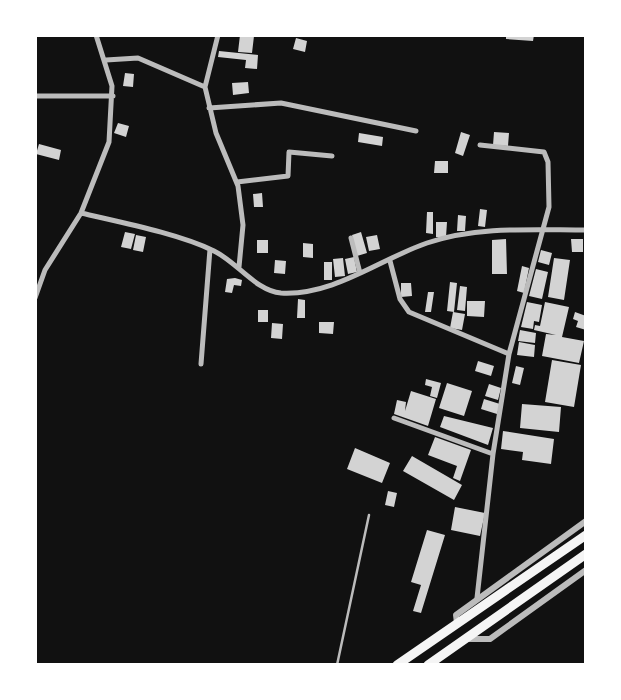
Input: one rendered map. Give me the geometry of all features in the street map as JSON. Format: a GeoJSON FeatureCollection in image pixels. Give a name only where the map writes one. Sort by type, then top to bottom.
{"type":"FeatureCollection","features":[{"type":"Feature","properties":{"kind":"highway"},"geometry":{"type":"LineString","coordinates":[[397,665],[586,535]]}},
{"type":"Feature","properties":{"kind":"highway"},"geometry":{"type":"LineString","coordinates":[[428,665],[586,554]]}},
{"type":"Feature","properties":{"kind":"street"},"geometry":{"type":"LineString","coordinates":[[35,298],[46,270],[81,213],[105,157],[113,96],[106,60],[96,35]]}},
{"type":"Feature","properties":{"kind":"street"},"geometry":{"type":"LineString","coordinates":[[218,35],[205,87],[220,145],[237,182],[243,225],[239,267]]}},
{"type":"Feature","properties":{"kind":"street"},"geometry":{"type":"LineString","coordinates":[[106,60],[131,57],[149,61],[205,87]]}},
{"type":"Feature","properties":{"kind":"street"},"geometry":{"type":"LineString","coordinates":[[35,96],[113,96]]}},
{"type":"Feature","properties":{"kind":"street"},"geometry":{"type":"LineString","coordinates":[[209,108],[281,103],[416,131]]}},
{"type":"Feature","properties":{"kind":"street"},"geometry":{"type":"LineString","coordinates":[[477,598],[509,354],[550,198],[548,162],[544,152],[480,145]]}},
{"type":"Feature","properties":{"kind":"street"},"geometry":{"type":"LineString","coordinates":[[237,182],[288,176],[289,152],[332,156]]}},
{"type":"Feature","properties":{"kind":"street"},"geometry":{"type":"LineString","coordinates":[[81,213],[129,224],[210,249],[270,290],[287,293],[338,282],[419,246],[451,237],[489,231],[586,230]]}},
{"type":"Feature","properties":{"kind":"street"},"geometry":{"type":"LineString","coordinates":[[351,238],[359,273]]}},
{"type":"Feature","properties":{"kind":"street"},"geometry":{"type":"LineString","coordinates":[[201,364],[210,249]]}},
{"type":"Feature","properties":{"kind":"street"},"geometry":{"type":"LineString","coordinates":[[390,261],[400,299],[409,312],[509,354]]}},
{"type":"Feature","properties":{"kind":"street"},"geometry":{"type":"LineString","coordinates":[[394,418],[494,454]]}},
{"type":"Feature","properties":{"kind":"street"},"geometry":{"type":"LineString","coordinates":[[457,623],[456,615],[477,598],[586,521]]}},
{"type":"Feature","properties":{"kind":"street"},"geometry":{"type":"LineString","coordinates":[[466,639],[490,639],[586,570]]}},
{"type":"Feature","properties":{"kind":"lane"},"geometry":{"type":"LineString","coordinates":[[337,665],[369,515]]}},
{"type":"Feature","properties":{"kind":"building"},"geometry":{"type":"Polygon","coordinates":[[[240,35],[254,36],[252,53],[238,52],[240,35]]]}},
{"type":"Feature","properties":{"kind":"building"},"geometry":{"type":"Polygon","coordinates":[[[506,35],[534,35],[533,41],[506,39],[506,35]]]}},
{"type":"Feature","properties":{"kind":"building"},"geometry":{"type":"Polygon","coordinates":[[[296,38],[307,41],[305,52],[293,49],[296,38]]]}},
{"type":"Feature","properties":{"kind":"building"},"geometry":{"type":"Polygon","coordinates":[[[219,51],[258,55],[257,69],[245,68],[246,60],[218,57],[219,51]]]}},
{"type":"Feature","properties":{"kind":"building"},"geometry":{"type":"Polygon","coordinates":[[[125,73],[134,74],[133,87],[123,86],[125,73]]]}},
{"type":"Feature","properties":{"kind":"building"},"geometry":{"type":"Polygon","coordinates":[[[248,82],[249,93],[233,95],[232,83],[248,82]]]}},
{"type":"Feature","properties":{"kind":"building"},"geometry":{"type":"Polygon","coordinates":[[[118,123],[129,126],[126,137],[114,133],[118,123]]]}},
{"type":"Feature","properties":{"kind":"building"},"geometry":{"type":"Polygon","coordinates":[[[461,132],[470,135],[463,156],[455,153],[461,132]]]}},
{"type":"Feature","properties":{"kind":"building"},"geometry":{"type":"Polygon","coordinates":[[[494,132],[509,133],[508,146],[493,145],[494,132]]]}},
{"type":"Feature","properties":{"kind":"building"},"geometry":{"type":"Polygon","coordinates":[[[359,133],[383,137],[382,146],[358,142],[359,133]]]}},
{"type":"Feature","properties":{"kind":"building"},"geometry":{"type":"Polygon","coordinates":[[[39,144],[61,150],[59,160],[36,154],[39,144]]]}},
{"type":"Feature","properties":{"kind":"building"},"geometry":{"type":"Polygon","coordinates":[[[435,161],[448,161],[448,173],[434,173],[435,161]]]}},
{"type":"Feature","properties":{"kind":"building"},"geometry":{"type":"Polygon","coordinates":[[[262,193],[263,207],[254,207],[253,194],[262,193]]]}},
{"type":"Feature","properties":{"kind":"building"},"geometry":{"type":"Polygon","coordinates":[[[480,209],[487,210],[485,227],[478,226],[480,209]]]}},
{"type":"Feature","properties":{"kind":"building"},"geometry":{"type":"Polygon","coordinates":[[[427,212],[433,212],[433,234],[426,233],[427,212]]]}},
{"type":"Feature","properties":{"kind":"building"},"geometry":{"type":"Polygon","coordinates":[[[458,215],[466,216],[465,231],[457,231],[458,215]]]}},
{"type":"Feature","properties":{"kind":"building"},"geometry":{"type":"Polygon","coordinates":[[[436,222],[447,222],[446,237],[436,237],[436,222]]]}},
{"type":"Feature","properties":{"kind":"building"},"geometry":{"type":"Polygon","coordinates":[[[125,232],[135,234],[131,249],[121,247],[125,232]]]}},
{"type":"Feature","properties":{"kind":"building"},"geometry":{"type":"Polygon","coordinates":[[[361,232],[367,253],[357,256],[352,235],[361,232]]]}},
{"type":"Feature","properties":{"kind":"building"},"geometry":{"type":"Polygon","coordinates":[[[136,235],[146,237],[143,252],[133,250],[136,235]]]}},
{"type":"Feature","properties":{"kind":"building"},"geometry":{"type":"Polygon","coordinates":[[[377,235],[380,249],[369,251],[366,237],[377,235]]]}},
{"type":"Feature","properties":{"kind":"building"},"geometry":{"type":"Polygon","coordinates":[[[506,239],[507,274],[492,274],[492,240],[506,239]]]}},
{"type":"Feature","properties":{"kind":"building"},"geometry":{"type":"Polygon","coordinates":[[[571,239],[583,239],[583,252],[572,252],[571,239]]]}},
{"type":"Feature","properties":{"kind":"building"},"geometry":{"type":"Polygon","coordinates":[[[257,240],[268,240],[268,253],[257,253],[257,240]]]}},
{"type":"Feature","properties":{"kind":"building"},"geometry":{"type":"Polygon","coordinates":[[[303,243],[313,244],[313,258],[303,257],[303,243]]]}},
{"type":"Feature","properties":{"kind":"building"},"geometry":{"type":"Polygon","coordinates":[[[541,250],[552,253],[549,265],[538,262],[541,250]]]}},
{"type":"Feature","properties":{"kind":"building"},"geometry":{"type":"Polygon","coordinates":[[[354,257],[357,272],[348,274],[345,259],[354,257]]]}},
{"type":"Feature","properties":{"kind":"building"},"geometry":{"type":"Polygon","coordinates":[[[343,258],[345,276],[335,277],[333,259],[343,258]]]}},
{"type":"Feature","properties":{"kind":"building"},"geometry":{"type":"Polygon","coordinates":[[[554,258],[570,260],[564,300],[548,297],[554,258]]]}},
{"type":"Feature","properties":{"kind":"building"},"geometry":{"type":"Polygon","coordinates":[[[275,260],[286,261],[285,274],[274,273],[275,260]]]}},
{"type":"Feature","properties":{"kind":"building"},"geometry":{"type":"Polygon","coordinates":[[[324,262],[332,262],[332,280],[324,280],[324,262]]]}},
{"type":"Feature","properties":{"kind":"building"},"geometry":{"type":"Polygon","coordinates":[[[522,266],[529,268],[524,293],[517,291],[522,266]]]}},
{"type":"Feature","properties":{"kind":"building"},"geometry":{"type":"Polygon","coordinates":[[[536,269],[548,272],[542,299],[529,296],[536,269]]]}},
{"type":"Feature","properties":{"kind":"building"},"geometry":{"type":"Polygon","coordinates":[[[227,279],[242,280],[241,286],[234,285],[232,293],[225,292],[227,279]]]}},
{"type":"Feature","properties":{"kind":"building"},"geometry":{"type":"Polygon","coordinates":[[[450,282],[457,283],[454,312],[447,311],[450,282]]]}},
{"type":"Feature","properties":{"kind":"building"},"geometry":{"type":"Polygon","coordinates":[[[401,283],[411,283],[412,296],[401,297],[401,283]]]}},
{"type":"Feature","properties":{"kind":"building"},"geometry":{"type":"Polygon","coordinates":[[[460,286],[467,287],[465,311],[457,310],[460,286]]]}},
{"type":"Feature","properties":{"kind":"building"},"geometry":{"type":"Polygon","coordinates":[[[428,292],[434,292],[431,312],[425,312],[428,292]]]}},
{"type":"Feature","properties":{"kind":"building"},"geometry":{"type":"Polygon","coordinates":[[[298,299],[305,300],[305,318],[297,318],[298,299]]]}},
{"type":"Feature","properties":{"kind":"building"},"geometry":{"type":"Polygon","coordinates":[[[467,301],[485,301],[484,317],[467,316],[467,301]]]}},
{"type":"Feature","properties":{"kind":"building"},"geometry":{"type":"Polygon","coordinates":[[[527,302],[542,305],[539,322],[534,321],[533,329],[521,327],[527,302]]]}},
{"type":"Feature","properties":{"kind":"building"},"geometry":{"type":"Polygon","coordinates":[[[545,302],[569,307],[562,337],[584,341],[579,363],[542,356],[546,334],[556,335],[534,330],[535,325],[540,326],[545,302]]]}},
{"type":"Feature","properties":{"kind":"building"},"geometry":{"type":"Polygon","coordinates":[[[258,310],[268,310],[268,322],[258,322],[258,310]]]}},
{"type":"Feature","properties":{"kind":"building"},"geometry":{"type":"Polygon","coordinates":[[[453,312],[465,314],[462,330],[450,328],[453,312]]]}},
{"type":"Feature","properties":{"kind":"building"},"geometry":{"type":"Polygon","coordinates":[[[575,312],[586,316],[586,330],[576,327],[578,321],[573,319],[575,312]]]}},
{"type":"Feature","properties":{"kind":"building"},"geometry":{"type":"Polygon","coordinates":[[[319,322],[334,322],[333,334],[319,333],[319,322]]]}},
{"type":"Feature","properties":{"kind":"building"},"geometry":{"type":"Polygon","coordinates":[[[272,323],[283,324],[282,339],[271,338],[272,323]]]}},
{"type":"Feature","properties":{"kind":"building"},"geometry":{"type":"Polygon","coordinates":[[[520,330],[536,333],[535,343],[518,341],[520,330]]]}},
{"type":"Feature","properties":{"kind":"building"},"geometry":{"type":"Polygon","coordinates":[[[519,342],[535,345],[534,357],[517,355],[519,342]]]}},
{"type":"Feature","properties":{"kind":"building"},"geometry":{"type":"Polygon","coordinates":[[[552,360],[581,365],[574,407],[545,402],[552,360]]]}},
{"type":"Feature","properties":{"kind":"building"},"geometry":{"type":"Polygon","coordinates":[[[478,361],[494,366],[491,376],[475,371],[478,361]]]}},
{"type":"Feature","properties":{"kind":"building"},"geometry":{"type":"Polygon","coordinates":[[[516,366],[524,368],[520,385],[512,383],[516,366]]]}},
{"type":"Feature","properties":{"kind":"building"},"geometry":{"type":"Polygon","coordinates":[[[426,379],[441,383],[437,398],[430,396],[432,387],[425,385],[426,379]]]}},
{"type":"Feature","properties":{"kind":"building"},"geometry":{"type":"Polygon","coordinates":[[[447,383],[472,391],[464,416],[439,408],[447,383]]]}},
{"type":"Feature","properties":{"kind":"building"},"geometry":{"type":"Polygon","coordinates":[[[489,384],[501,388],[498,400],[485,396],[489,384]]]}},
{"type":"Feature","properties":{"kind":"building"},"geometry":{"type":"Polygon","coordinates":[[[411,391],[436,399],[428,426],[394,414],[397,400],[406,402],[405,411],[411,391]]]}},
{"type":"Feature","properties":{"kind":"building"},"geometry":{"type":"Polygon","coordinates":[[[484,399],[500,404],[497,414],[481,409],[484,399]]]}},
{"type":"Feature","properties":{"kind":"building"},"geometry":{"type":"Polygon","coordinates":[[[522,404],[561,407],[559,432],[520,428],[522,404]]]}},
{"type":"Feature","properties":{"kind":"building"},"geometry":{"type":"Polygon","coordinates":[[[444,416],[493,428],[488,445],[440,427],[444,416]]]}},
{"type":"Feature","properties":{"kind":"building"},"geometry":{"type":"Polygon","coordinates":[[[503,431],[554,439],[551,464],[522,460],[523,452],[501,449],[503,431]]]}},
{"type":"Feature","properties":{"kind":"building"},"geometry":{"type":"Polygon","coordinates":[[[435,437],[471,450],[460,481],[453,478],[457,466],[428,455],[435,437]]]}},
{"type":"Feature","properties":{"kind":"building"},"geometry":{"type":"Polygon","coordinates":[[[355,448],[390,463],[382,483],[347,469],[355,448]]]}},
{"type":"Feature","properties":{"kind":"building"},"geometry":{"type":"Polygon","coordinates":[[[412,456],[462,485],[454,500],[403,471],[412,456]]]}},
{"type":"Feature","properties":{"kind":"building"},"geometry":{"type":"Polygon","coordinates":[[[388,491],[397,493],[394,507],[385,505],[388,491]]]}},
{"type":"Feature","properties":{"kind":"building"},"geometry":{"type":"Polygon","coordinates":[[[455,507],[485,513],[480,536],[451,530],[455,507]]]}},
{"type":"Feature","properties":{"kind":"building"},"geometry":{"type":"Polygon","coordinates":[[[427,530],[445,535],[421,613],[413,611],[421,585],[411,582],[427,530]]]}}]}
